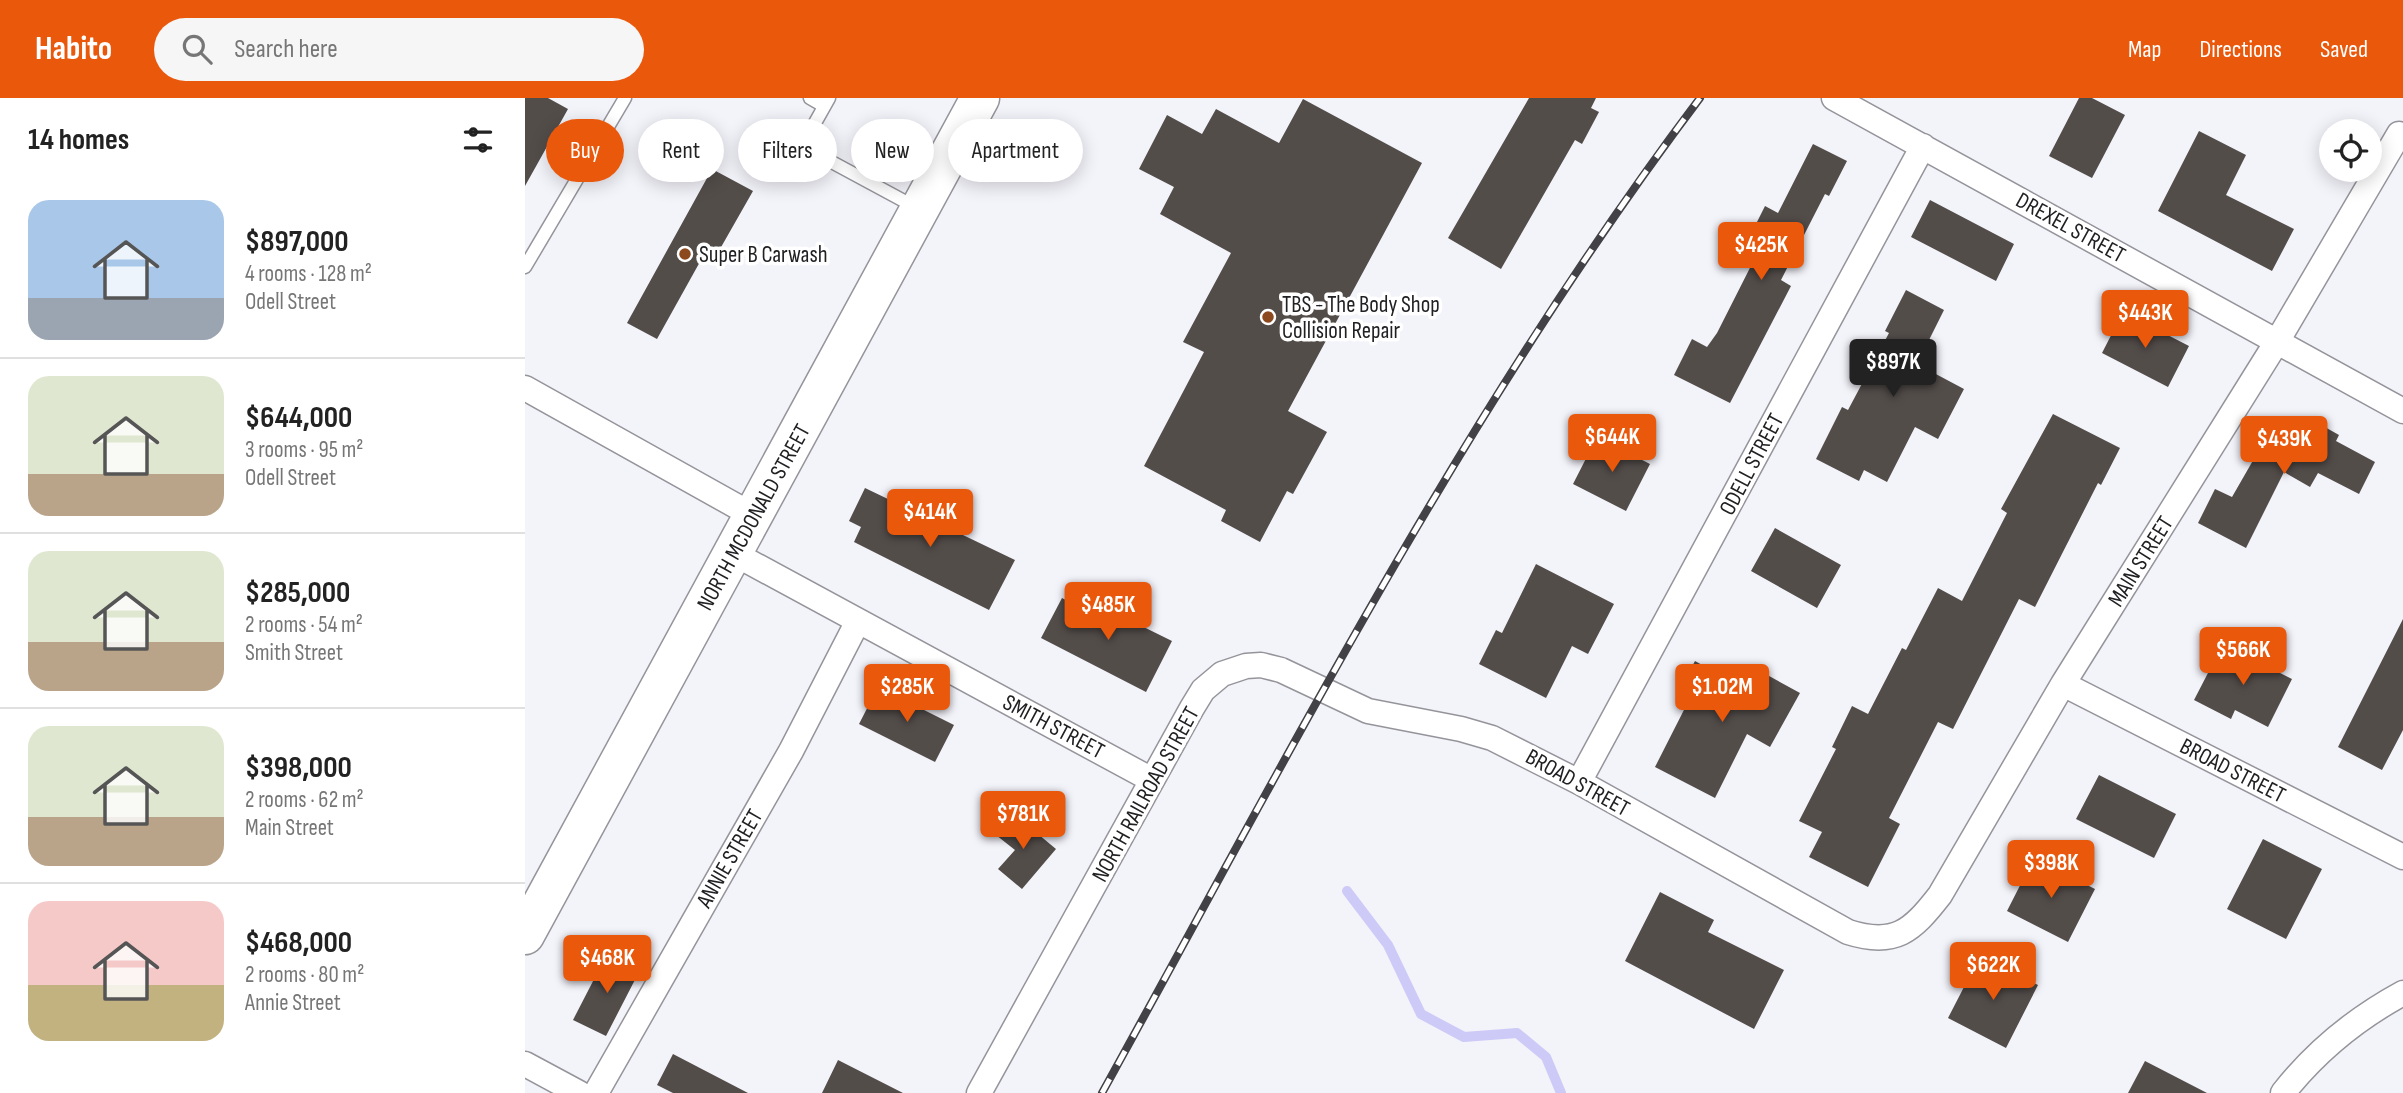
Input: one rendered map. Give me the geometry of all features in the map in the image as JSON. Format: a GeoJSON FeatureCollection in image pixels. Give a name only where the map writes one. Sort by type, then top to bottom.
{"type":"FeatureCollection","features":[{"type":"Feature","properties":{"kind":"main road","name":"NORTH MCDONALD STREET"},"geometry":{"type":"LineString","coordinates":[[525,935],[979,98]]}},
{"type":"Feature","properties":{"kind":"street","name":"DREXEL STREET"},"geometry":{"type":"LineString","coordinates":[[1834,98],[2403,411]]}},
{"type":"Feature","properties":{"kind":"street","name":"MAIN STREET"},"geometry":{"type":"LineString","coordinates":[[1849,932],[1871,939],[1899,936],[1920,920],[1940,895],[2063,684],[2278,340],[2401,135]]}},
{"type":"Feature","properties":{"kind":"street","name":"ODELL STREET"},"geometry":{"type":"LineString","coordinates":[[1579,782],[1923,146]]}},
{"type":"Feature","properties":{"kind":"street"},"geometry":{"type":"LineString","coordinates":[[525,388],[754,516]]}},
{"type":"Feature","properties":{"kind":"street","name":"SMITH STREET"},"geometry":{"type":"LineString","coordinates":[[733,553],[1152,780]]}},
{"type":"Feature","properties":{"kind":"street","name":"ANNIE STREET"},"geometry":{"type":"LineString","coordinates":[[596,1093],[792,751],[858,621]]}},
{"type":"Feature","properties":{"kind":"street","name":"NORTH RAILROAD STREET"},"geometry":{"type":"LineString","coordinates":[[979,1093],[1197,699],[1213,681],[1233,669],[1254,665],[1274,668],[1290,675]]}},
{"type":"Feature","properties":{"kind":"street","name":"BROAD STREET"},"geometry":{"type":"LineString","coordinates":[[1290,675],[1368,711],[1461,729],[1492,738],[1579,782],[1849,932]]}},
{"type":"Feature","properties":{"kind":"street","name":"BROAD STREET"},"geometry":{"type":"LineString","coordinates":[[2063,684],[2402,853]]}},
{"type":"Feature","properties":{"kind":"street"},"geometry":{"type":"LineString","coordinates":[[2283,1093],[2303,1068],[2358,1020],[2403,993]]}},
{"type":"Feature","properties":{"kind":"street"},"geometry":{"type":"LineString","coordinates":[[525,1064],[579,1093]]}},
{"type":"Feature","properties":{"kind":"lane"},"geometry":{"type":"LineString","coordinates":[[525,267],[625,98]]}},
{"type":"Feature","properties":{"kind":"lane"},"geometry":{"type":"LineString","coordinates":[[810,98],[827,102],[802,146],[919,210]]}},
{"type":"Feature","properties":{"kind":"building"},"geometry":{"type":"Polygon","coordinates":[[[525,98],[548,98],[568,109],[562,119],[546,119],[546,148],[525,186],[525,98]]]}},
{"type":"Feature","properties":{"kind":"building"},"geometry":{"type":"Polygon","coordinates":[[[1529,98],[1596,98],[1591,108],[1599,112],[1582,144],[1575,140],[1501,269],[1448,238],[1529,98]]]}},
{"type":"Feature","properties":{"kind":"building"},"geometry":{"type":"Polygon","coordinates":[[[2079,98],[2092,98],[2125,115],[2092,178],[2049,156],[2079,98]]]}},
{"type":"Feature","properties":{"kind":"building","name":"TBS - The Body Shop Collision Repair"},"geometry":{"type":"Polygon","coordinates":[[[1303,99],[1422,163],[1288,411],[1327,432],[1293,494],[1287,491],[1260,542],[1221,521],[1226,510],[1144,466],[1204,352],[1183,342],[1231,253],[1160,214],[1174,187],[1139,169],[1167,115],[1202,134],[1216,109],[1279,143],[1303,99]]]}},
{"type":"Feature","properties":{"kind":"building"},"geometry":{"type":"Polygon","coordinates":[[[2199,131],[2246,155],[2226,195],[2294,229],[2272,271],[2158,211],[2199,131]]]}},
{"type":"Feature","properties":{"kind":"building"},"geometry":{"type":"Polygon","coordinates":[[[1813,144],[1847,161],[1829,196],[1825,194],[1781,280],[1791,286],[1730,403],[1674,375],[1692,339],[1707,347],[1717,333],[1757,254],[1744,248],[1765,206],[1778,213],[1813,144]]]}},
{"type":"Feature","properties":{"kind":"building","name":"Super B Carwash"},"geometry":{"type":"Polygon","coordinates":[[[724,175],[753,191],[716,256],[706,251],[657,339],[627,323],[705,182],[724,182],[724,175]]]}},
{"type":"Feature","properties":{"kind":"building"},"geometry":{"type":"Polygon","coordinates":[[[1930,200],[2014,244],[1996,281],[1911,237],[1930,200]]]}},
{"type":"Feature","properties":{"kind":"building"},"geometry":{"type":"Polygon","coordinates":[[[1906,290],[1944,310],[1917,364],[1964,389],[1938,439],[1915,427],[1887,482],[1864,470],[1859,481],[1816,459],[1842,407],[1848,410],[1889,333],[1885,331],[1906,290]]]}},
{"type":"Feature","properties":{"kind":"building"},"geometry":{"type":"Polygon","coordinates":[[[2123,312],[2189,346],[2168,387],[2102,353],[2123,312]]]}},
{"type":"Feature","properties":{"kind":"building"},"geometry":{"type":"Polygon","coordinates":[[[2053,414],[2120,448],[2101,485],[2098,483],[2035,607],[2019,599],[1953,729],[1938,722],[1889,818],[1900,824],[1868,887],[1809,857],[1822,832],[1799,821],[1836,749],[1832,747],[1852,706],[1868,714],[1902,648],[1906,650],[1938,588],[1962,601],[2007,513],[2001,509],[2053,414]]]}},
{"type":"Feature","properties":{"kind":"building"},"geometry":{"type":"Polygon","coordinates":[[[2278,417],[2299,429],[2307,417],[2339,435],[2336,441],[2375,462],[2359,494],[2318,473],[2310,487],[2284,472],[2246,548],[2198,523],[2215,489],[2232,497],[2278,417]]]}},
{"type":"Feature","properties":{"kind":"building"},"geometry":{"type":"Polygon","coordinates":[[[1597,437],[1650,464],[1626,511],[1573,484],[1597,437]]]}},
{"type":"Feature","properties":{"kind":"building"},"geometry":{"type":"Polygon","coordinates":[[[865,488],[1015,560],[989,610],[854,542],[861,527],[849,521],[865,488]]]}},
{"type":"Feature","properties":{"kind":"building"},"geometry":{"type":"Polygon","coordinates":[[[1775,528],[1841,565],[1817,608],[1751,571],[1775,528]]]}},
{"type":"Feature","properties":{"kind":"building"},"geometry":{"type":"Polygon","coordinates":[[[1536,564],[1614,604],[1588,654],[1572,646],[1546,698],[1479,664],[1496,630],[1502,633],[1536,564]]]}},
{"type":"Feature","properties":{"kind":"building"},"geometry":{"type":"Polygon","coordinates":[[[1062,598],[1086,611],[1091,601],[1172,641],[1146,692],[1041,638],[1062,598]]]}},
{"type":"Feature","properties":{"kind":"building"},"geometry":{"type":"Polygon","coordinates":[[[2403,619],[2403,730],[2382,770],[2338,747],[2403,619]]]}},
{"type":"Feature","properties":{"kind":"building"},"geometry":{"type":"Polygon","coordinates":[[[2223,644],[2292,679],[2268,727],[2235,710],[2231,719],[2194,700],[2223,644]]]}},
{"type":"Feature","properties":{"kind":"building"},"geometry":{"type":"Polygon","coordinates":[[[1695,661],[1740,686],[1751,666],[1800,693],[1770,747],[1747,734],[1715,798],[1655,767],[1688,702],[1676,696],[1695,661]]]}},
{"type":"Feature","properties":{"kind":"building"},"geometry":{"type":"Polygon","coordinates":[[[878,687],[954,725],[935,762],[859,724],[878,687]]]}},
{"type":"Feature","properties":{"kind":"building"},"geometry":{"type":"Polygon","coordinates":[[[2099,775],[2176,814],[2154,858],[2076,819],[2099,775]]]}},
{"type":"Feature","properties":{"kind":"building"},"geometry":{"type":"Polygon","coordinates":[[[1014,814],[1056,849],[1022,889],[998,869],[1015,850],[996,835],[1014,814]]]}},
{"type":"Feature","properties":{"kind":"building"},"geometry":{"type":"Polygon","coordinates":[[[2263,839],[2322,869],[2286,939],[2227,909],[2263,839]]]}},
{"type":"Feature","properties":{"kind":"building"},"geometry":{"type":"Polygon","coordinates":[[[2034,858],[2095,889],[2068,942],[2007,911],[2034,858]]]}},
{"type":"Feature","properties":{"kind":"building"},"geometry":{"type":"Polygon","coordinates":[[[1660,892],[1714,920],[1708,932],[1784,970],[1754,1029],[1625,961],[1660,892]]]}},
{"type":"Feature","properties":{"kind":"building"},"geometry":{"type":"Polygon","coordinates":[[[607,954],[640,970],[606,1036],[573,1020],[607,954]]]}},
{"type":"Feature","properties":{"kind":"building"},"geometry":{"type":"Polygon","coordinates":[[[1980,956],[2038,985],[2006,1048],[1948,1018],[1980,956]]]}},
{"type":"Feature","properties":{"kind":"building"},"geometry":{"type":"Polygon","coordinates":[[[673,1054],[748,1093],[673,1093],[657,1085],[673,1054]]]}},
{"type":"Feature","properties":{"kind":"building"},"geometry":{"type":"Polygon","coordinates":[[[838,1060],[903,1093],[822,1093],[838,1060]]]}},
{"type":"Feature","properties":{"kind":"building"},"geometry":{"type":"Polygon","coordinates":[[[2145,1061],[2207,1093],[2128,1093],[2145,1061]]]}},
{"type":"Feature","properties":{"kind":"waterway"},"geometry":{"type":"LineString","coordinates":[[1347,891],[1388,945],[1421,1014],[1464,1037],[1517,1033],[1546,1057],[1561,1093]]}},
{"type":"Feature","properties":{"kind":"railway"},"geometry":{"type":"LineString","coordinates":[[1102,1093],[1312,711],[1457,460],[1534,337],[1615,216],[1700,98]]}},
{"type":"Feature","properties":{"kind":"place","name":"Super B Carwash"},"geometry":{"type":"Point","coordinates":[685,254]}},
{"type":"Feature","properties":{"kind":"place","name":"TBS - The Body Shop Collision Repair"},"geometry":{"type":"Point","coordinates":[1268,317]}}]}
